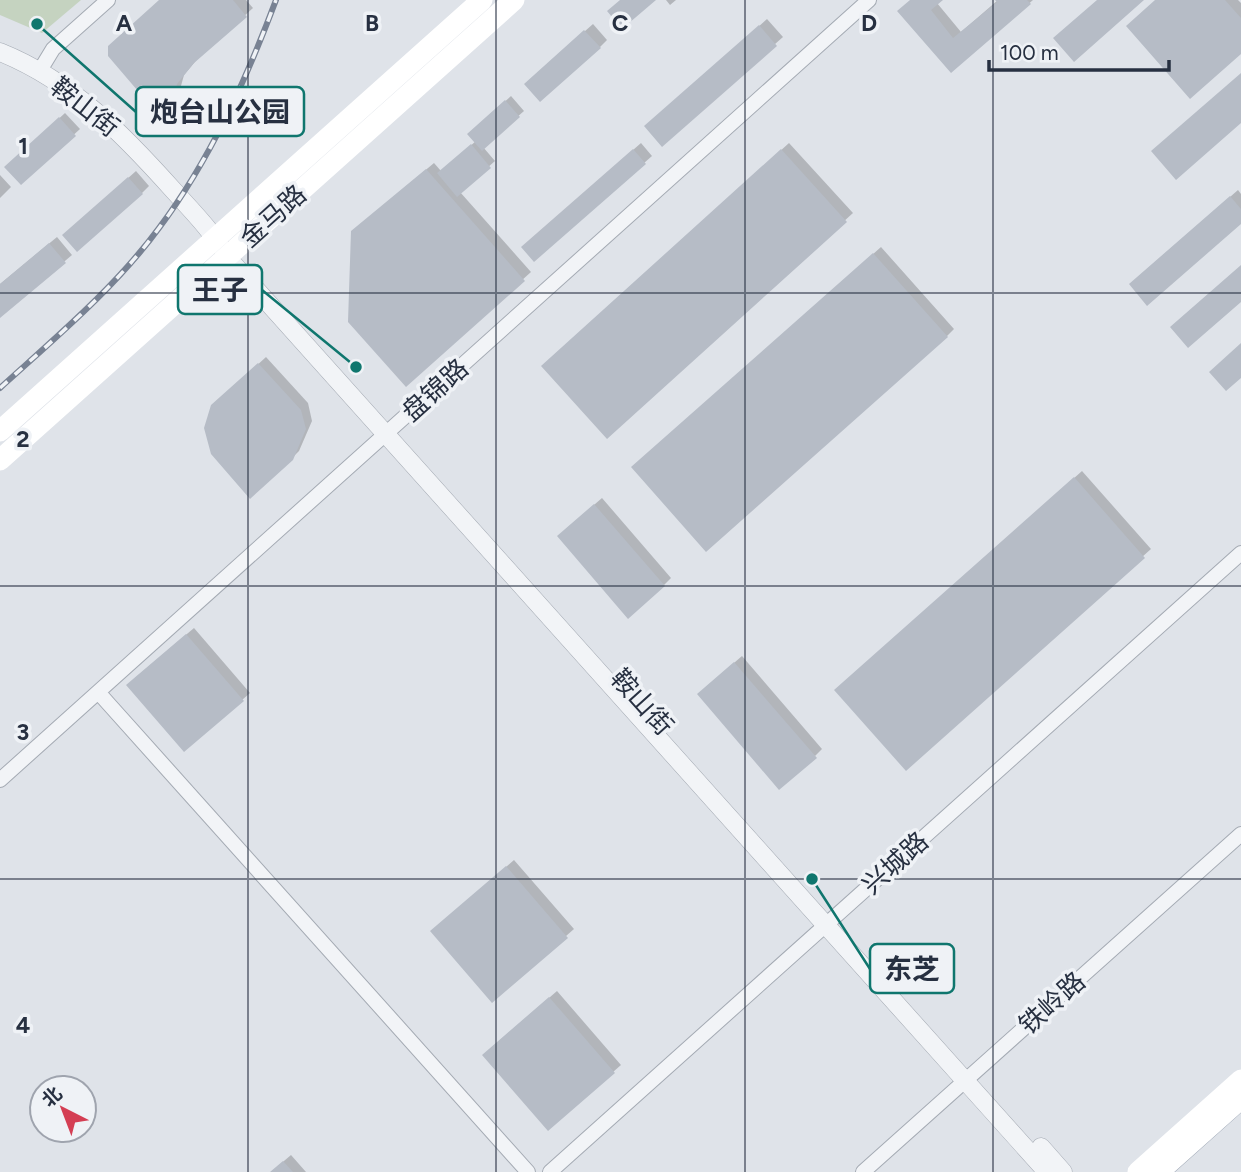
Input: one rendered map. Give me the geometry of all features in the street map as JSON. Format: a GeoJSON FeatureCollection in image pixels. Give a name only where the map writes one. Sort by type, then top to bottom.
{"type":"FeatureCollection","features":[{"type":"Feature","properties":{"kind":"main road","name":"金马路"},"geometry":{"type":"LineString","coordinates":[[0,431],[482,0]]}},
{"type":"Feature","properties":{"kind":"main road","name":"金马路"},"geometry":{"type":"LineString","coordinates":[[0,460],[514,0]]}},
{"type":"Feature","properties":{"kind":"main road"},"geometry":{"type":"LineString","coordinates":[[1139,1172],[1240,1088]]}},
{"type":"Feature","properties":{"kind":"main road"},"geometry":{"type":"LineString","coordinates":[[1157,1172],[1240,1088]]}},
{"type":"Feature","properties":{"kind":"main road"},"geometry":{"type":"LineString","coordinates":[[1177,1172],[1241,1115]]}},
{"type":"Feature","properties":{"kind":"street"},"geometry":{"type":"LineString","coordinates":[[39,72],[53,49],[108,0]]}},
{"type":"Feature","properties":{"kind":"street","name":"盘锦路"},"geometry":{"type":"LineString","coordinates":[[0,780],[869,0]]}},
{"type":"Feature","properties":{"kind":"street","name":"鞍山街"},"geometry":{"type":"LineString","coordinates":[[0,52],[63,85],[139,152],[969,1077],[1047,1172]]}},
{"type":"Feature","properties":{"kind":"street","name":"兴城路"},"geometry":{"type":"LineString","coordinates":[[550,1172],[1241,553]]}},
{"type":"Feature","properties":{"kind":"street"},"geometry":{"type":"LineString","coordinates":[[98,692],[528,1172]]}},
{"type":"Feature","properties":{"kind":"street","name":"铁岭路"},"geometry":{"type":"LineString","coordinates":[[863,1172],[1241,834]]}},
{"type":"Feature","properties":{"kind":"street","name":"鞍山街"},"geometry":{"type":"LineString","coordinates":[[969,1077],[1063,1172]]}},
{"type":"Feature","properties":{"kind":"green space"},"geometry":{"type":"Polygon","coordinates":[[[0,0],[81,0],[42,33],[0,15],[0,0]]]}},
{"type":"Feature","properties":{"kind":"building"},"geometry":{"type":"Polygon","coordinates":[[[159,0],[233,0],[247,17],[194,63],[177,84],[167,125],[108,56],[108,46],[159,0]]]}},
{"type":"Feature","properties":{"kind":"building"},"geometry":{"type":"Polygon","coordinates":[[[620,0],[656,0],[622,29],[607,11],[620,0]]]}},
{"type":"Feature","properties":{"kind":"building"},"geometry":{"type":"Polygon","coordinates":[[[910,0],[943,0],[931,10],[953,38],[997,2],[995,0],[1027,0],[1031,4],[951,73],[897,11],[910,0]]]}},
{"type":"Feature","properties":{"kind":"building"},"geometry":{"type":"Polygon","coordinates":[[[1097,0],[1144,0],[1074,62],[1053,38],[1097,0]]]}},
{"type":"Feature","properties":{"kind":"building"},"geometry":{"type":"Polygon","coordinates":[[[1155,0],[1225,0],[1241,18],[1241,54],[1190,99],[1126,26],[1155,0]]]}},
{"type":"Feature","properties":{"kind":"building"},"geometry":{"type":"Polygon","coordinates":[[[759,25],[777,46],[662,147],[644,126],[759,25]]]}},
{"type":"Feature","properties":{"kind":"building"},"geometry":{"type":"Polygon","coordinates":[[[584,30],[601,48],[540,102],[524,84],[584,30]]]}},
{"type":"Feature","properties":{"kind":"building"},"geometry":{"type":"Polygon","coordinates":[[[1241,73],[1241,123],[1176,180],[1151,151],[1241,73]]]}},
{"type":"Feature","properties":{"kind":"building"},"geometry":{"type":"Polygon","coordinates":[[[505,100],[520,117],[482,151],[467,134],[505,100]]]}},
{"type":"Feature","properties":{"kind":"building"},"geometry":{"type":"Polygon","coordinates":[[[59,117],[76,136],[21,185],[4,167],[59,117]]]}},
{"type":"Feature","properties":{"kind":"building"},"geometry":{"type":"Polygon","coordinates":[[[471,144],[491,168],[457,197],[437,173],[471,144]]]}},
{"type":"Feature","properties":{"kind":"building"},"geometry":{"type":"Polygon","coordinates":[[[633,149],[646,164],[534,262],[521,247],[633,149]]]}},
{"type":"Feature","properties":{"kind":"building"},"geometry":{"type":"Polygon","coordinates":[[[781,149],[847,222],[607,439],[541,366],[781,149]]]}},
{"type":"Feature","properties":{"kind":"building"},"geometry":{"type":"Polygon","coordinates":[[[426,169],[525,281],[406,387],[348,322],[351,231],[426,169]]]}},
{"type":"Feature","properties":{"kind":"building"},"geometry":{"type":"Polygon","coordinates":[[[128,177],[143,194],[77,252],[62,235],[128,177]]]}},
{"type":"Feature","properties":{"kind":"building"},"geometry":{"type":"Polygon","coordinates":[[[1230,196],[1241,209],[1241,224],[1147,306],[1129,284],[1230,196]]]}},
{"type":"Feature","properties":{"kind":"building"},"geometry":{"type":"Polygon","coordinates":[[[49,243],[66,263],[0,318],[0,284],[49,243]]]}},
{"type":"Feature","properties":{"kind":"building"},"geometry":{"type":"Polygon","coordinates":[[[873,253],[948,337],[706,552],[631,467],[873,253]]]}},
{"type":"Feature","properties":{"kind":"building"},"geometry":{"type":"Polygon","coordinates":[[[1241,265],[1241,302],[1188,348],[1170,327],[1241,265]]]}},
{"type":"Feature","properties":{"kind":"building"},"geometry":{"type":"Polygon","coordinates":[[[1241,343],[1241,378],[1226,391],[1209,372],[1241,343]]]}},
{"type":"Feature","properties":{"kind":"building"},"geometry":{"type":"Polygon","coordinates":[[[258,363],[301,410],[306,429],[293,460],[250,499],[211,454],[204,428],[211,405],[258,363]]]}},
{"type":"Feature","properties":{"kind":"building"},"geometry":{"type":"Polygon","coordinates":[[[1074,477],[1145,558],[906,771],[834,690],[1074,477]]]}},
{"type":"Feature","properties":{"kind":"building"},"geometry":{"type":"Polygon","coordinates":[[[594,504],[665,586],[628,619],[557,536],[594,504]]]}},
{"type":"Feature","properties":{"kind":"building"},"geometry":{"type":"Polygon","coordinates":[[[186,634],[244,701],[184,752],[126,685],[186,634]]]}},
{"type":"Feature","properties":{"kind":"building"},"geometry":{"type":"Polygon","coordinates":[[[734,662],[817,758],[779,790],[697,694],[734,662]]]}},
{"type":"Feature","properties":{"kind":"building"},"geometry":{"type":"Polygon","coordinates":[[[506,866],[568,938],[492,1003],[430,931],[506,866]]]}},
{"type":"Feature","properties":{"kind":"building"},"geometry":{"type":"Polygon","coordinates":[[[549,997],[615,1073],[548,1131],[482,1055],[549,997]]]}},
{"type":"Feature","properties":{"kind":"building"},"geometry":{"type":"Polygon","coordinates":[[[283,1161],[293,1172],[270,1172],[283,1161]]]}},
{"type":"Feature","properties":{"kind":"railway"},"geometry":{"type":"LineString","coordinates":[[0,388],[104,292],[159,228],[211,147],[252,60],[276,0]]}},
{"type":"Feature","properties":{"kind":"place","name":"炮台山公园"},"geometry":{"type":"Point","coordinates":[37,24]}},
{"type":"Feature","properties":{"kind":"place","name":"王子"},"geometry":{"type":"Point","coordinates":[356,367]}},
{"type":"Feature","properties":{"kind":"place","name":"东芝"},"geometry":{"type":"Point","coordinates":[812,879]}}]}
